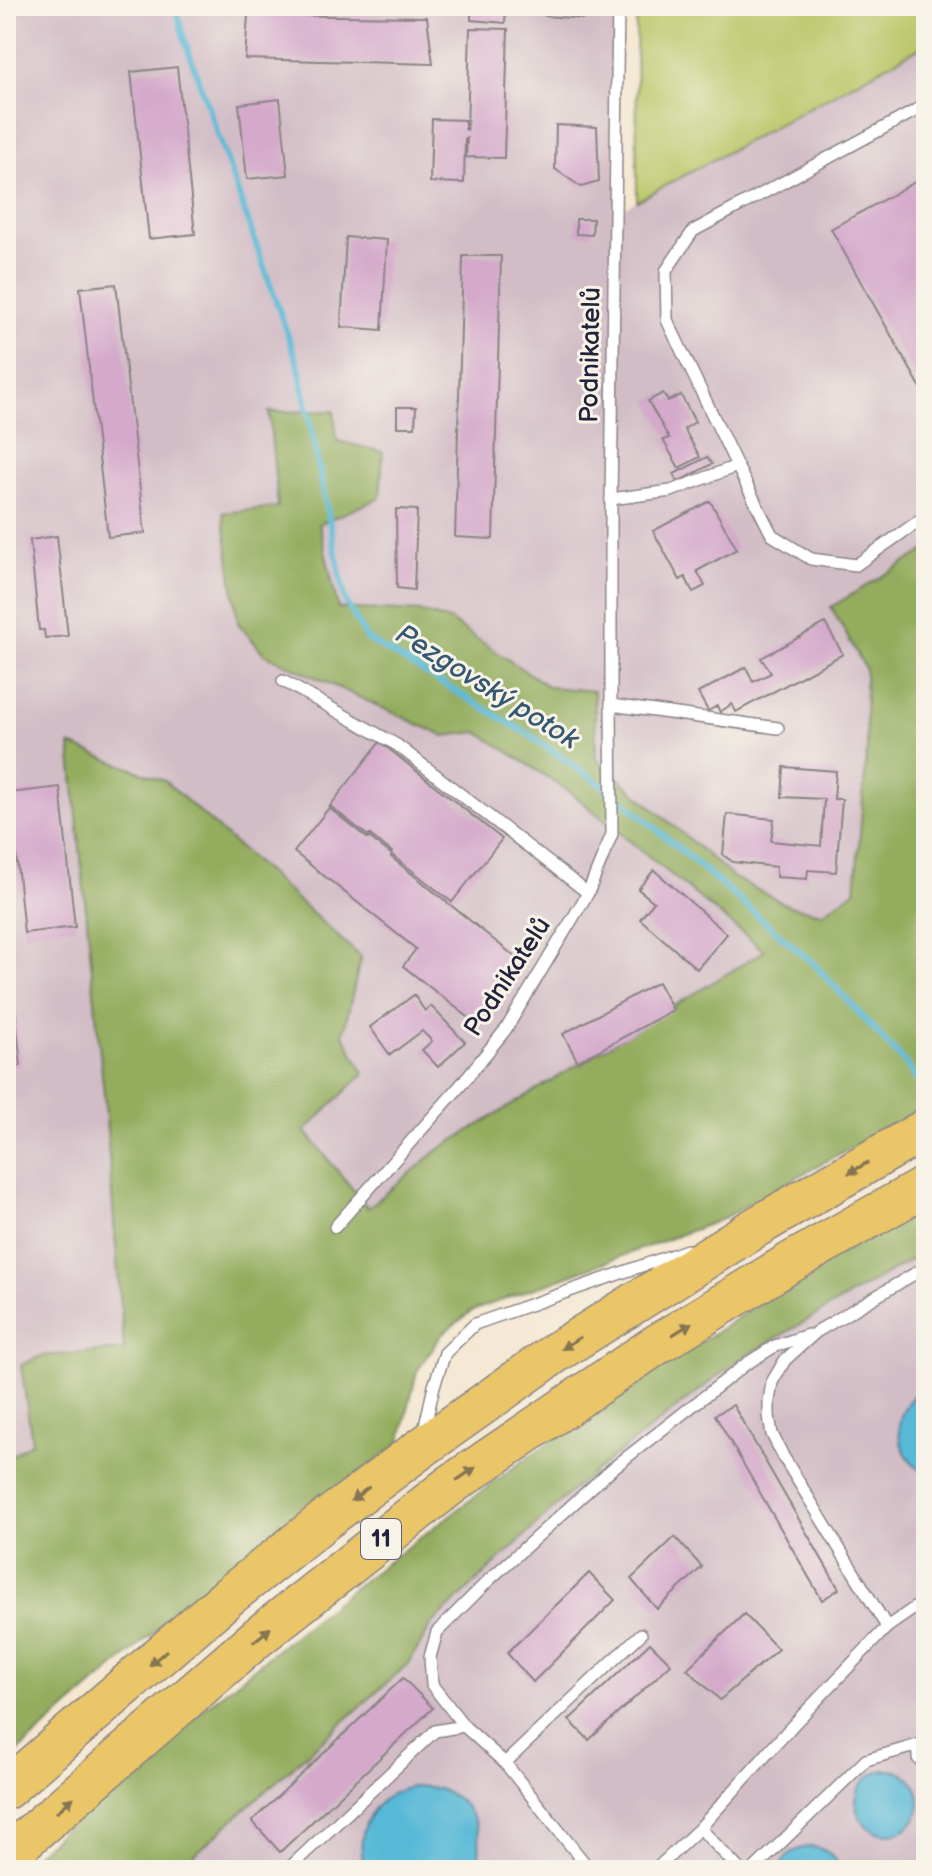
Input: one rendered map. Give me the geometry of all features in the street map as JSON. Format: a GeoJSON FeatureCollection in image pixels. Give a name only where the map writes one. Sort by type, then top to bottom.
{"type":"FeatureCollection","features":[{"type":"Feature","properties":{"kind":"highway","name":"11"},"geometry":{"type":"LineString","coordinates":[[6,1789],[229,1596],[420,1449],[558,1351],[756,1227],[926,1129]]}},
{"type":"Feature","properties":{"kind":"highway","name":"11"},"geometry":{"type":"LineString","coordinates":[[6,1856],[258,1637],[452,1484],[656,1345],[788,1264],[926,1186]]}},
{"type":"Feature","properties":{"kind":"lane","name":"Podnikatelů"},"geometry":{"type":"LineString","coordinates":[[335,1227],[460,1086],[506,1029],[588,893],[612,834],[611,499],[618,6]]}},
{"type":"Feature","properties":{"kind":"lane"},"geometry":{"type":"LineString","coordinates":[[926,105],[693,231],[666,271],[667,320],[772,535],[811,559],[856,565],[926,516]]}},
{"type":"Feature","properties":{"kind":"lane"},"geometry":{"type":"LineString","coordinates":[[611,499],[671,491],[737,466]]}},
{"type":"Feature","properties":{"kind":"lane"},"geometry":{"type":"LineString","coordinates":[[283,681],[397,745],[588,893]]}},
{"type":"Feature","properties":{"kind":"lane"},"geometry":{"type":"LineString","coordinates":[[611,705],[778,728]]}},
{"type":"Feature","properties":{"kind":"lane"},"geometry":{"type":"LineString","coordinates":[[711,1242],[756,1227]]}},
{"type":"Feature","properties":{"kind":"lane"},"geometry":{"type":"LineString","coordinates":[[420,1449],[445,1353],[475,1324],[697,1247]]}},
{"type":"Feature","properties":{"kind":"lane"},"geometry":{"type":"LineString","coordinates":[[887,1627],[772,1434],[769,1401],[772,1382],[785,1360],[816,1332],[926,1267]]}},
{"type":"Feature","properties":{"kind":"lane"},"geometry":{"type":"LineString","coordinates":[[590,1870],[505,1763],[464,1726],[432,1685],[430,1657],[437,1632],[490,1579],[613,1468],[746,1364],[775,1346],[816,1332]]}},
{"type":"Feature","properties":{"kind":"lane"},"geometry":{"type":"LineString","coordinates":[[655,1870],[700,1828],[887,1627],[926,1600]]}},
{"type":"Feature","properties":{"kind":"lane"},"geometry":{"type":"LineString","coordinates":[[505,1763],[641,1634]]}},
{"type":"Feature","properties":{"kind":"lane"},"geometry":{"type":"LineString","coordinates":[[287,1870],[435,1731],[464,1726]]}},
{"type":"Feature","properties":{"kind":"lane"},"geometry":{"type":"LineString","coordinates":[[922,1741],[918,1758],[926,1766]]}},
{"type":"Feature","properties":{"kind":"lane"},"geometry":{"type":"LineString","coordinates":[[753,1870],[866,1760],[922,1741]]}},
{"type":"Feature","properties":{"kind":"lane"},"geometry":{"type":"LineString","coordinates":[[700,1828],[740,1870]]}},
{"type":"Feature","properties":{"kind":"shaded area"},"geometry":{"type":"Polygon","coordinates":[[[6,6],[618,6],[616,212],[926,44],[926,550],[831,608],[865,668],[867,750],[855,891],[822,913],[789,906],[734,878],[596,759],[593,691],[549,687],[449,620],[419,612],[338,608],[319,523],[340,514],[278,508],[224,513],[444,736],[478,732],[569,792],[764,951],[438,1150],[368,1208],[304,1131],[364,1073],[343,1034],[361,957],[70,746],[105,1105],[124,1351],[41,1356],[32,1443],[6,1459],[6,6]]]}},
{"type":"Feature","properties":{"kind":"shaded area"},"geometry":{"type":"Polygon","coordinates":[[[926,1251],[926,1870],[177,1870],[409,1663],[432,1624],[579,1484],[737,1361],[926,1251]]]}},
{"type":"Feature","properties":{"kind":"green space"},"geometry":{"type":"Polygon","coordinates":[[[636,6],[926,6],[926,44],[637,201],[636,6]]]}},
{"type":"Feature","properties":{"kind":"green space"},"geometry":{"type":"Polygon","coordinates":[[[334,411],[337,441],[383,452],[380,498],[319,524],[338,608],[419,612],[449,620],[549,687],[594,691],[596,759],[734,878],[789,906],[822,913],[855,891],[867,750],[865,668],[831,607],[926,550],[926,1106],[720,1220],[472,1311],[443,1333],[417,1371],[400,1443],[177,1612],[6,1762],[6,1459],[32,1442],[21,1365],[41,1356],[124,1350],[105,1105],[70,745],[165,781],[361,957],[343,1034],[364,1073],[305,1131],[368,1208],[438,1150],[764,951],[570,792],[478,732],[444,736],[264,654],[238,623],[223,513],[278,507],[269,412],[334,411]]]}},
{"type":"Feature","properties":{"kind":"green space"},"geometry":{"type":"Polygon","coordinates":[[[926,1205],[926,1251],[737,1361],[579,1484],[432,1624],[409,1663],[177,1870],[18,1870],[166,1739],[357,1585],[529,1456],[811,1269],[926,1205]]]}},
{"type":"Feature","properties":{"kind":"water"},"geometry":{"type":"Polygon","coordinates":[[[926,1386],[926,1473],[906,1454],[899,1430],[906,1406],[926,1386]]]}},
{"type":"Feature","properties":{"kind":"water"},"geometry":{"type":"Polygon","coordinates":[[[882,1770],[894,1770],[911,1779],[918,1790],[918,1814],[911,1825],[894,1834],[882,1834],[870,1829],[861,1820],[856,1808],[856,1796],[861,1784],[870,1775],[882,1770]]]}},
{"type":"Feature","properties":{"kind":"water"},"geometry":{"type":"Polygon","coordinates":[[[412,1787],[429,1787],[444,1792],[458,1799],[468,1810],[479,1837],[475,1870],[366,1870],[362,1843],[369,1818],[386,1798],[412,1787]]]}},
{"type":"Feature","properties":{"kind":"water"},"geometry":{"type":"Polygon","coordinates":[[[808,1847],[828,1853],[841,1870],[778,1870],[790,1854],[808,1847]]]}},
{"type":"Feature","properties":{"kind":"building"},"geometry":{"type":"Polygon","coordinates":[[[471,6],[506,6],[505,23],[471,20],[471,6]]]}},
{"type":"Feature","properties":{"kind":"building"},"geometry":{"type":"Polygon","coordinates":[[[545,6],[584,6],[583,19],[545,16],[545,6]]]}},
{"type":"Feature","properties":{"kind":"building"},"geometry":{"type":"Polygon","coordinates":[[[248,15],[427,17],[433,64],[245,59],[248,15]]]}},
{"type":"Feature","properties":{"kind":"building"},"geometry":{"type":"Polygon","coordinates":[[[470,28],[508,29],[504,158],[466,157],[465,138],[464,183],[430,182],[432,119],[465,120],[467,130],[470,28]]]}},
{"type":"Feature","properties":{"kind":"building"},"geometry":{"type":"Polygon","coordinates":[[[177,67],[195,234],[149,239],[131,72],[177,67]]]}},
{"type":"Feature","properties":{"kind":"building"},"geometry":{"type":"Polygon","coordinates":[[[280,99],[288,175],[247,179],[239,104],[280,99]]]}},
{"type":"Feature","properties":{"kind":"building"},"geometry":{"type":"Polygon","coordinates":[[[556,125],[597,127],[599,182],[581,187],[555,169],[556,125]]]}},
{"type":"Feature","properties":{"kind":"building"},"geometry":{"type":"Polygon","coordinates":[[[926,176],[926,397],[831,229],[926,176]]]}},
{"type":"Feature","properties":{"kind":"building"},"geometry":{"type":"Polygon","coordinates":[[[576,219],[593,219],[592,235],[576,234],[576,219]]]}},
{"type":"Feature","properties":{"kind":"building"},"geometry":{"type":"Polygon","coordinates":[[[346,237],[387,240],[382,330],[341,327],[346,237]]]}},
{"type":"Feature","properties":{"kind":"building"},"geometry":{"type":"Polygon","coordinates":[[[463,256],[501,256],[493,539],[455,537],[463,256]]]}},
{"type":"Feature","properties":{"kind":"building"},"geometry":{"type":"Polygon","coordinates":[[[116,284],[145,533],[108,537],[80,288],[116,284]]]}},
{"type":"Feature","properties":{"kind":"building"},"geometry":{"type":"Polygon","coordinates":[[[663,393],[668,401],[681,395],[695,422],[684,429],[700,457],[679,468],[663,440],[669,438],[648,401],[663,393]]]}},
{"type":"Feature","properties":{"kind":"building"},"geometry":{"type":"Polygon","coordinates":[[[397,407],[416,407],[415,427],[397,427],[397,407]]]}},
{"type":"Feature","properties":{"kind":"building"},"geometry":{"type":"Polygon","coordinates":[[[707,457],[712,464],[678,482],[674,474],[707,457]]]}},
{"type":"Feature","properties":{"kind":"building"},"geometry":{"type":"Polygon","coordinates":[[[710,501],[737,549],[697,571],[705,586],[693,592],[685,577],[680,580],[653,531],[710,501]]]}},
{"type":"Feature","properties":{"kind":"building"},"geometry":{"type":"Polygon","coordinates":[[[396,509],[417,510],[414,590],[397,588],[396,509]]]}},
{"type":"Feature","properties":{"kind":"building"},"geometry":{"type":"Polygon","coordinates":[[[57,536],[68,636],[45,638],[44,630],[39,630],[30,540],[57,536]]]}},
{"type":"Feature","properties":{"kind":"building"},"geometry":{"type":"Polygon","coordinates":[[[825,623],[843,654],[736,712],[732,704],[720,712],[717,706],[708,711],[698,693],[746,667],[753,682],[771,673],[761,658],[825,623]]]}},
{"type":"Feature","properties":{"kind":"building"},"geometry":{"type":"Polygon","coordinates":[[[380,742],[502,839],[452,902],[391,857],[524,964],[477,1024],[403,966],[416,949],[294,852],[329,808],[391,854],[330,806],[380,742]]]}},
{"type":"Feature","properties":{"kind":"building"},"geometry":{"type":"Polygon","coordinates":[[[784,767],[836,771],[834,799],[842,799],[836,872],[808,870],[807,879],[776,877],[776,867],[733,862],[723,855],[727,814],[774,819],[771,841],[821,846],[824,799],[782,797],[784,767]]]}},
{"type":"Feature","properties":{"kind":"building"},"geometry":{"type":"Polygon","coordinates":[[[60,787],[75,927],[24,933],[10,793],[60,787]]]}},
{"type":"Feature","properties":{"kind":"building"},"geometry":{"type":"Polygon","coordinates":[[[654,870],[727,934],[697,969],[640,919],[654,902],[638,889],[654,870]]]}},
{"type":"Feature","properties":{"kind":"building"},"geometry":{"type":"Polygon","coordinates":[[[6,941],[21,1066],[6,1068],[6,941]]]}},
{"type":"Feature","properties":{"kind":"building"},"geometry":{"type":"Polygon","coordinates":[[[658,982],[673,1010],[578,1062],[563,1034],[658,982]]]}},
{"type":"Feature","properties":{"kind":"building"},"geometry":{"type":"Polygon","coordinates":[[[414,995],[425,1011],[431,1006],[465,1042],[438,1067],[422,1050],[432,1041],[422,1031],[390,1055],[370,1027],[414,995]]]}},
{"type":"Feature","properties":{"kind":"building"},"geometry":{"type":"Polygon","coordinates":[[[733,1405],[839,1589],[822,1600],[715,1415],[733,1405]]]}},
{"type":"Feature","properties":{"kind":"building"},"geometry":{"type":"Polygon","coordinates":[[[675,1537],[702,1567],[657,1609],[631,1579],[675,1537]]]}},
{"type":"Feature","properties":{"kind":"building"},"geometry":{"type":"Polygon","coordinates":[[[589,1573],[615,1600],[533,1682],[507,1653],[589,1573]]]}},
{"type":"Feature","properties":{"kind":"building"},"geometry":{"type":"Polygon","coordinates":[[[744,1614],[778,1649],[720,1700],[687,1669],[744,1614]]]}},
{"type":"Feature","properties":{"kind":"building"},"geometry":{"type":"Polygon","coordinates":[[[650,1643],[671,1664],[589,1740],[569,1720],[650,1643]]]}},
{"type":"Feature","properties":{"kind":"building"},"geometry":{"type":"Polygon","coordinates":[[[403,1678],[433,1708],[280,1852],[252,1821],[403,1678]]]}},
{"type":"Feature","properties":{"kind":"waterway","name":"Pezgovský potok"},"geometry":{"type":"LineString","coordinates":[[176,6],[184,38],[299,367],[345,600],[367,639],[528,734],[619,797],[814,964],[907,1065],[926,1094]]}}]}
